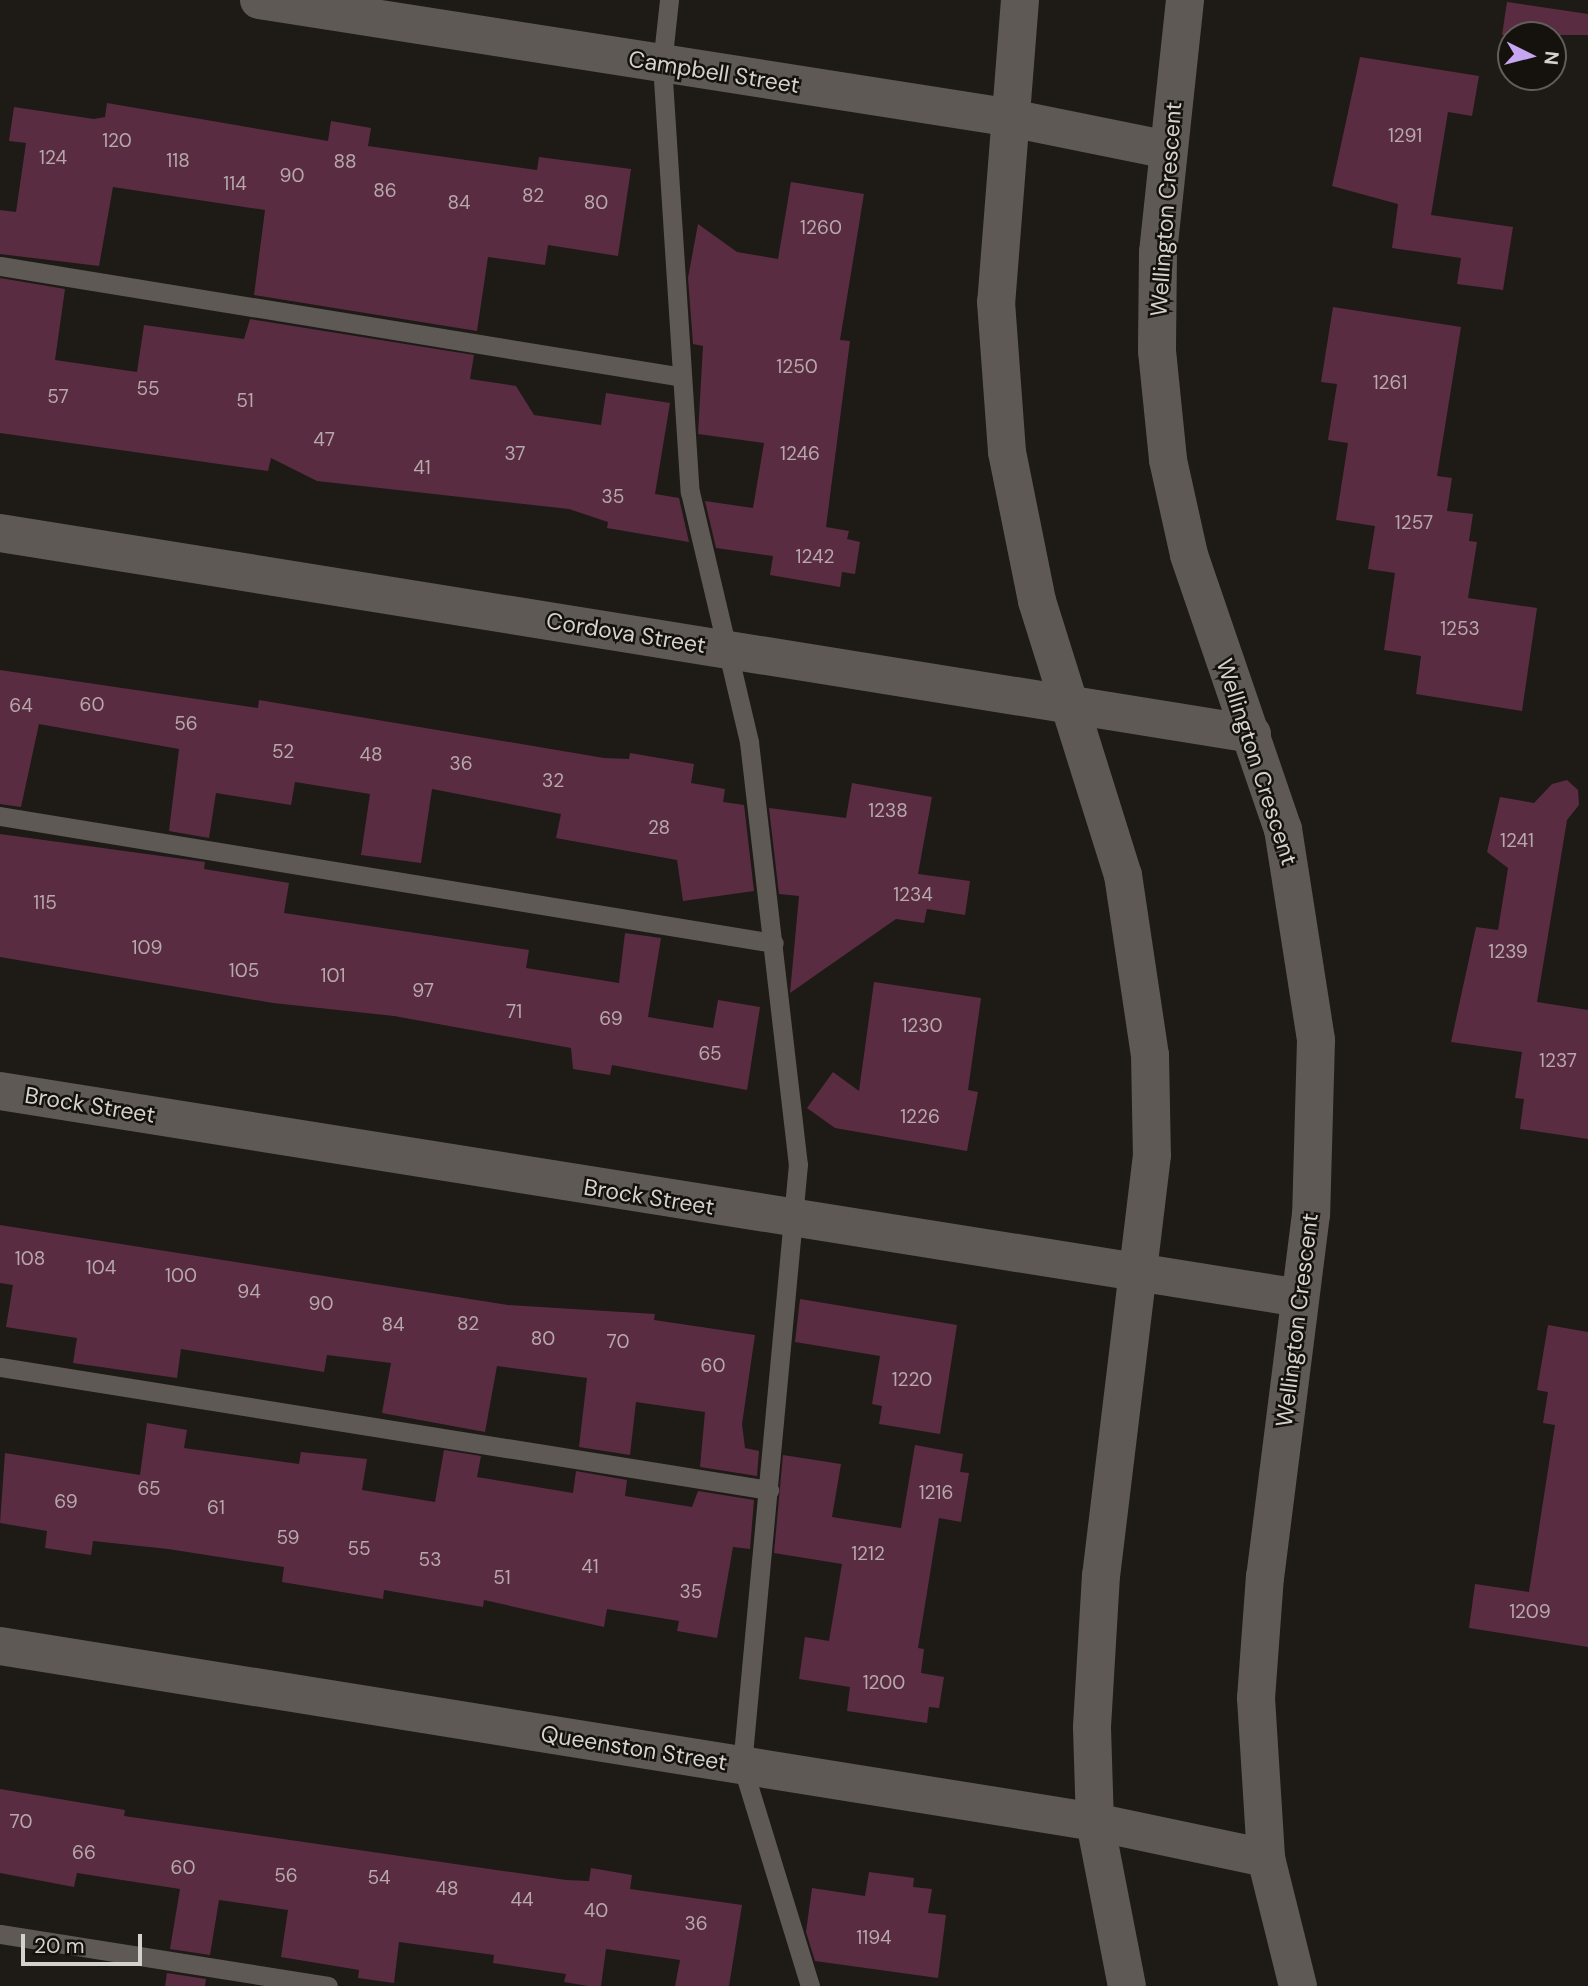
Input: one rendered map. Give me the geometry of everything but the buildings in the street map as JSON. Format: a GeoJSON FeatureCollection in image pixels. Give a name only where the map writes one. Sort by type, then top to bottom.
{"type":"FeatureCollection","features":[{"type":"Feature","properties":{"kind":"street","name":"Campbell Street"},"geometry":{"type":"LineString","coordinates":[[259,0],[1006,117],[1168,150]]}},
{"type":"Feature","properties":{"kind":"street"},"geometry":{"type":"LineString","coordinates":[[1020,0],[1006,117],[996,302],[1007,452],[1037,601],[1123,875],[1138,947],[1153,1104],[1139,1275],[1101,1575],[1092,1728],[1095,1822],[1127,1986]]}},
{"type":"Feature","properties":{"kind":"street","name":"Wellington Crescent"},"geometry":{"type":"LineString","coordinates":[[1185,0],[1168,150],[1156,307],[1168,460],[1189,555],[1252,734],[1292,867],[1316,1040],[1313,1185],[1258,1656],[1266,1858],[1298,1986]]}},
{"type":"Feature","properties":{"kind":"street","name":"Cordova Street"},"geometry":{"type":"LineString","coordinates":[[0,533],[1252,734]]}},
{"type":"Feature","properties":{"kind":"street","name":"Brock Street"},"geometry":{"type":"LineString","coordinates":[[0,1091],[792,1220],[1299,1298]]}},
{"type":"Feature","properties":{"kind":"street","name":"Queenston Street"},"geometry":{"type":"LineString","coordinates":[[0,1646],[1095,1822],[1266,1858]]}},
{"type":"Feature","properties":{"kind":"lane"},"geometry":{"type":"LineString","coordinates":[[668,0],[662,64],[690,492],[750,742],[798,1164],[742,1765],[810,1986]]}},
{"type":"Feature","properties":{"kind":"lane"},"geometry":{"type":"LineString","coordinates":[[0,266],[682,377]]}},
{"type":"Feature","properties":{"kind":"lane"},"geometry":{"type":"LineString","coordinates":[[0,816],[774,943]]}},
{"type":"Feature","properties":{"kind":"lane"},"geometry":{"type":"LineString","coordinates":[[0,1367],[769,1490]]}},
{"type":"Feature","properties":{"kind":"lane"},"geometry":{"type":"LineString","coordinates":[[0,1934],[328,1986]]}}]}
